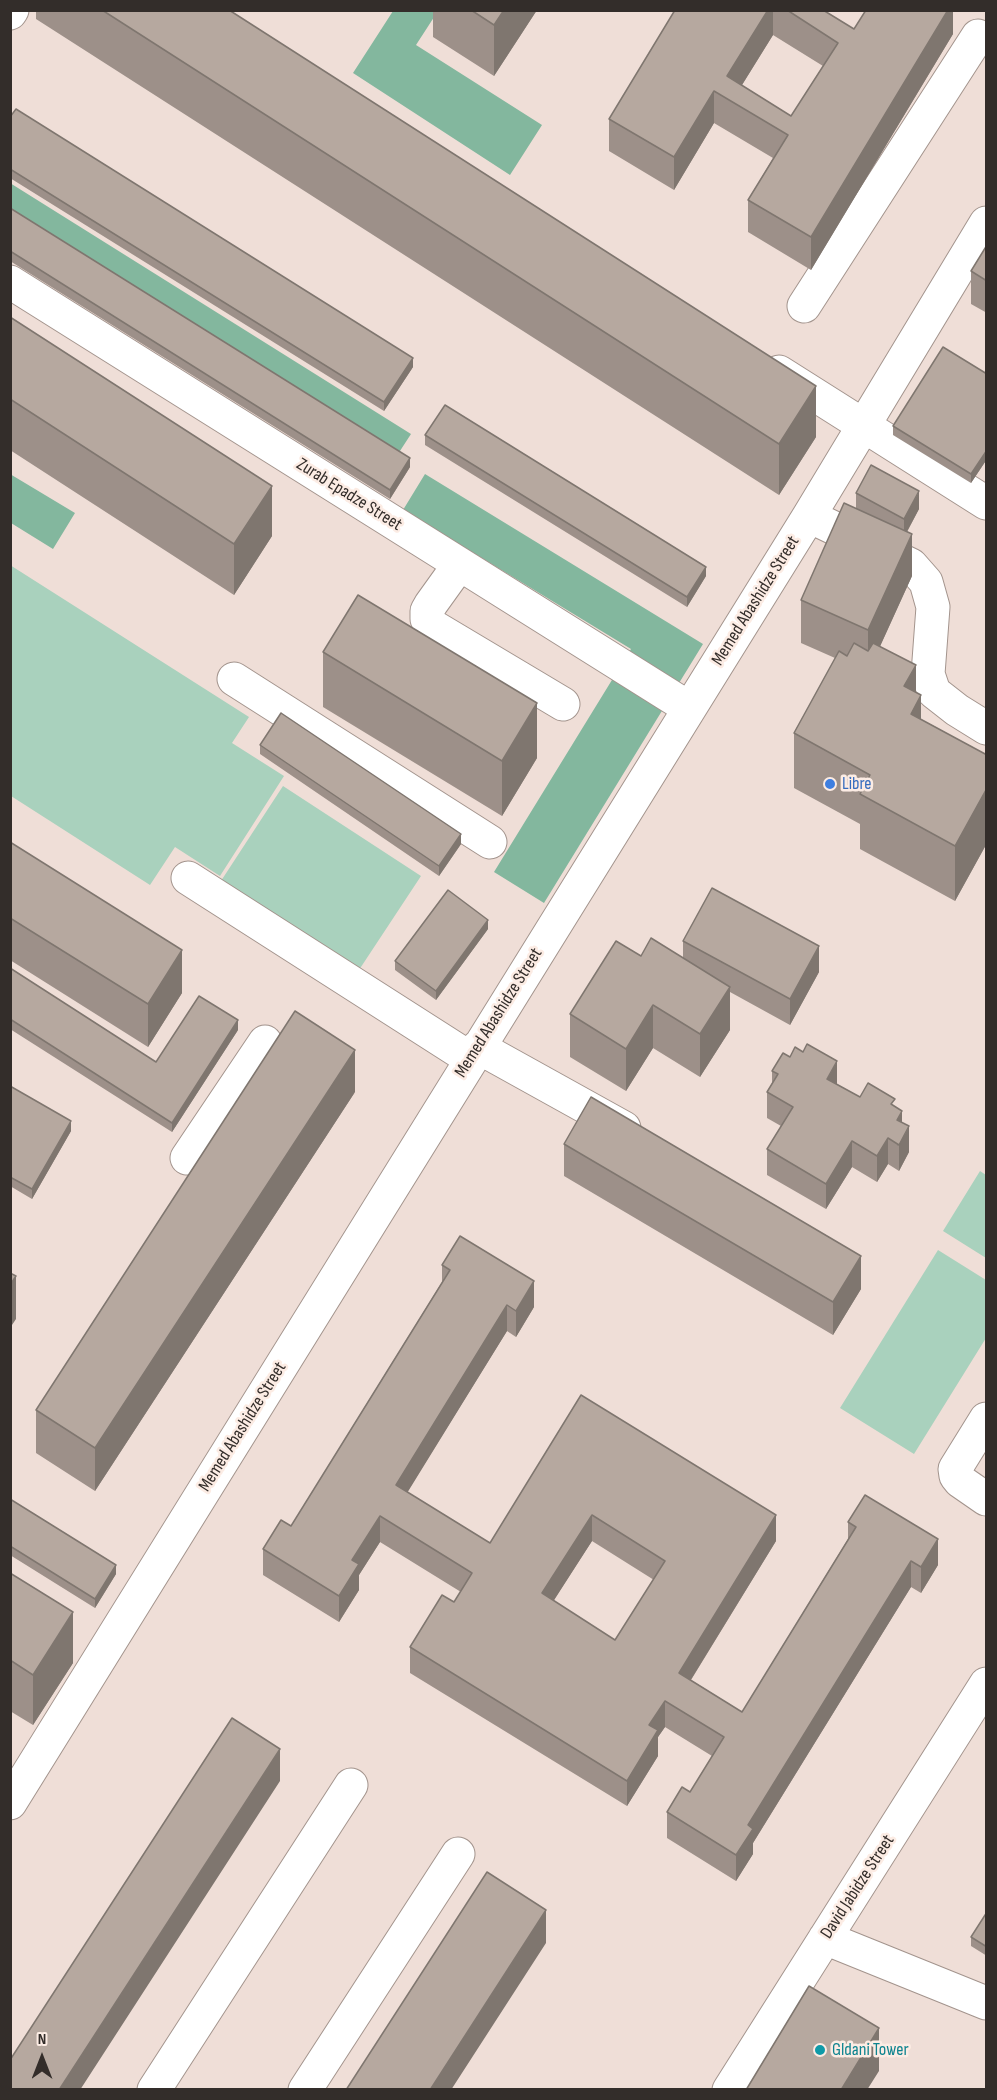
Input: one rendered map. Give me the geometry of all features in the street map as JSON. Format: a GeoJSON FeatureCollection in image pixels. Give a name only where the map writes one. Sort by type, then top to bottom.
{"type":"FeatureCollection","features":[{"type":"Feature","properties":{"kind":"street"},"geometry":{"type":"LineString","coordinates":[[804,306],[978,36]]}},
{"type":"Feature","properties":{"kind":"street","name":"Memed Abashidze Street"},"geometry":{"type":"LineString","coordinates":[[10,1803],[809,516],[987,223]]}},
{"type":"Feature","properties":{"kind":"street","name":"Zurab Epadze Street"},"geometry":{"type":"LineString","coordinates":[[10,282],[689,708]]}},
{"type":"Feature","properties":{"kind":"street"},"geometry":{"type":"LineString","coordinates":[[753,356],[987,503]]}},
{"type":"Feature","properties":{"kind":"street"},"geometry":{"type":"LineString","coordinates":[[809,516],[910,565],[926,582],[933,607],[928,674],[934,692],[957,710],[987,728]]}},
{"type":"Feature","properties":{"kind":"street"},"geometry":{"type":"LineString","coordinates":[[459,565],[431,604],[427,611],[428,619],[434,627],[563,704]]}},
{"type":"Feature","properties":{"kind":"street"},"geometry":{"type":"LineString","coordinates":[[234,679],[490,842]]}},
{"type":"Feature","properties":{"kind":"street"},"geometry":{"type":"LineString","coordinates":[[188,878],[475,1053],[644,1140]]}},
{"type":"Feature","properties":{"kind":"street"},"geometry":{"type":"LineString","coordinates":[[187,1158],[265,1042]]}},
{"type":"Feature","properties":{"kind":"street"},"geometry":{"type":"LineString","coordinates":[[987,1419],[955,1469],[960,1481],[987,1499]]}},
{"type":"Feature","properties":{"kind":"street","name":"David Jabidze Street"},"geometry":{"type":"LineString","coordinates":[[729,2090],[987,1684]]}},
{"type":"Feature","properties":{"kind":"street"},"geometry":{"type":"LineString","coordinates":[[154,2090],[351,1785]]}},
{"type":"Feature","properties":{"kind":"street"},"geometry":{"type":"LineString","coordinates":[[305,2090],[458,1854]]}},
{"type":"Feature","properties":{"kind":"street"},"geometry":{"type":"LineString","coordinates":[[825,1938],[987,2003]]}},
{"type":"Feature","properties":{"kind":"green space"},"geometry":{"type":"Polygon","coordinates":[[[393,11],[438,11],[416,45],[542,125],[510,175],[353,73],[393,11]]]}},
{"type":"Feature","properties":{"kind":"green space"},"geometry":{"type":"Polygon","coordinates":[[[10,183],[411,434],[398,454],[11,212],[10,183]]]}},
{"type":"Feature","properties":{"kind":"green space"},"geometry":{"type":"Polygon","coordinates":[[[10,474],[75,513],[53,549],[11,523],[10,474]]]}},
{"type":"Feature","properties":{"kind":"green space"},"geometry":{"type":"Polygon","coordinates":[[[425,474],[703,644],[544,903],[494,872],[631,649],[403,510],[425,474]]]}},
{"type":"Feature","properties":{"kind":"green space"},"geometry":{"type":"Polygon","coordinates":[[[10,565],[249,717],[232,743],[284,776],[220,876],[175,847],[150,885],[11,796],[10,565]]]}},
{"type":"Feature","properties":{"kind":"green space"},"geometry":{"type":"Polygon","coordinates":[[[283,786],[421,876],[357,973],[219,884],[283,786]]]}},
{"type":"Feature","properties":{"kind":"green space"},"geometry":{"type":"Polygon","coordinates":[[[980,1171],[986,1175],[986,1258],[943,1231],[980,1171]]]}},
{"type":"Feature","properties":{"kind":"green space"},"geometry":{"type":"Polygon","coordinates":[[[938,1250],[986,1280],[986,1338],[914,1454],[840,1408],[938,1250]]]}},
{"type":"Feature","properties":{"kind":"building"},"geometry":{"type":"Polygon","coordinates":[[[102,10],[229,10],[816,386],[779,444],[102,10]]]}},
{"type":"Feature","properties":{"kind":"building"},"geometry":{"type":"Polygon","coordinates":[[[471,10],[504,10],[494,25],[471,10]]]}},
{"type":"Feature","properties":{"kind":"building"},"geometry":{"type":"Polygon","coordinates":[[[675,10],[768,10],[727,76],[791,116],[838,43],[787,10],[823,10],[854,29],[866,10],[948,10],[811,237],[748,200],[788,135],[714,91],[674,157],[609,119],[675,10]]]}},
{"type":"Feature","properties":{"kind":"building"},"geometry":{"type":"Polygon","coordinates":[[[16,109],[413,358],[384,402],[10,169],[10,117],[16,109]]]}},
{"type":"Feature","properties":{"kind":"building"},"geometry":{"type":"Polygon","coordinates":[[[10,208],[410,458],[390,490],[10,251],[10,208]]]}},
{"type":"Feature","properties":{"kind":"building"},"geometry":{"type":"Polygon","coordinates":[[[987,245],[987,281],[971,271],[987,245]]]}},
{"type":"Feature","properties":{"kind":"building"},"geometry":{"type":"Polygon","coordinates":[[[10,317],[272,486],[234,544],[10,399],[10,317]]]}},
{"type":"Feature","properties":{"kind":"building"},"geometry":{"type":"Polygon","coordinates":[[[943,347],[987,374],[987,450],[971,474],[893,426],[943,347]]]}},
{"type":"Feature","properties":{"kind":"building"},"geometry":{"type":"Polygon","coordinates":[[[445,405],[706,567],[687,597],[425,435],[445,405]]]}},
{"type":"Feature","properties":{"kind":"building"},"geometry":{"type":"Polygon","coordinates":[[[871,465],[919,491],[904,519],[856,493],[871,465]]]}},
{"type":"Feature","properties":{"kind":"building"},"geometry":{"type":"Polygon","coordinates":[[[844,503],[912,534],[868,630],[801,600],[844,503]]]}},
{"type":"Feature","properties":{"kind":"building"},"geometry":{"type":"Polygon","coordinates":[[[358,595],[537,703],[502,761],[323,652],[358,595]]]}},
{"type":"Feature","properties":{"kind":"building"},"geometry":{"type":"Polygon","coordinates":[[[854,643],[868,651],[873,643],[916,665],[904,686],[921,695],[911,714],[987,755],[987,788],[955,846],[860,794],[870,775],[794,733],[839,651],[847,656],[854,643]]]}},
{"type":"Feature","properties":{"kind":"building"},"geometry":{"type":"Polygon","coordinates":[[[281,713],[461,834],[439,866],[260,745],[281,713]]]}},
{"type":"Feature","properties":{"kind":"building"},"geometry":{"type":"Polygon","coordinates":[[[10,842],[182,950],[148,1004],[10,918],[10,842]]]}},
{"type":"Feature","properties":{"kind":"building"},"geometry":{"type":"Polygon","coordinates":[[[712,888],[819,946],[790,999],[683,941],[712,888]]]}},
{"type":"Feature","properties":{"kind":"building"},"geometry":{"type":"Polygon","coordinates":[[[448,890],[488,920],[436,991],[395,961],[448,890]]]}},
{"type":"Feature","properties":{"kind":"building"},"geometry":{"type":"Polygon","coordinates":[[[651,938],[730,987],[700,1034],[653,1005],[626,1049],[570,1014],[616,941],[641,956],[651,938]]]}},
{"type":"Feature","properties":{"kind":"building"},"geometry":{"type":"Polygon","coordinates":[[[10,968],[156,1062],[199,996],[238,1020],[172,1123],[10,1019],[10,968]]]}},
{"type":"Feature","properties":{"kind":"building"},"geometry":{"type":"Polygon","coordinates":[[[295,1011],[355,1050],[95,1448],[36,1410],[295,1011]]]}},
{"type":"Feature","properties":{"kind":"building"},"geometry":{"type":"Polygon","coordinates":[[[807,1044],[837,1061],[827,1079],[860,1097],[868,1083],[895,1099],[891,1104],[902,1111],[897,1120],[909,1126],[899,1145],[888,1138],[877,1156],[852,1141],[826,1184],[767,1149],[793,1107],[767,1092],[778,1074],[772,1071],[783,1053],[790,1057],[795,1047],[803,1052],[807,1044]]]}},
{"type":"Feature","properties":{"kind":"building"},"geometry":{"type":"Polygon","coordinates":[[[10,1086],[71,1121],[32,1189],[10,1177],[10,1086]]]}},
{"type":"Feature","properties":{"kind":"building"},"geometry":{"type":"Polygon","coordinates":[[[591,1097],[861,1256],[833,1302],[564,1144],[591,1097]]]}},
{"type":"Feature","properties":{"kind":"building"},"geometry":{"type":"Polygon","coordinates":[[[460,1236],[534,1281],[516,1311],[507,1305],[396,1485],[490,1543],[581,1395],[776,1515],[679,1673],[742,1712],[856,1527],[848,1522],[865,1495],[938,1539],[921,1567],[911,1561],[748,1825],[753,1829],[736,1855],[667,1812],[682,1787],[690,1792],[724,1737],[665,1701],[649,1725],[658,1730],[627,1781],[410,1647],[442,1595],[454,1602],[472,1573],[380,1516],[352,1560],[359,1564],[339,1596],[263,1549],[281,1520],[291,1526],[450,1270],[442,1265],[460,1236]],[[592,1515],[542,1593],[615,1640],[665,1561],[592,1515]]]}},
{"type":"Feature","properties":{"kind":"building"},"geometry":{"type":"Polygon","coordinates":[[[10,1273],[16,1276],[10,1285],[10,1273]]]}},
{"type":"Feature","properties":{"kind":"building"},"geometry":{"type":"Polygon","coordinates":[[[10,1499],[116,1565],[95,1599],[10,1546],[10,1499]]]}},
{"type":"Feature","properties":{"kind":"building"},"geometry":{"type":"Polygon","coordinates":[[[10,1573],[73,1612],[33,1675],[10,1660],[10,1573]]]}},
{"type":"Feature","properties":{"kind":"building"},"geometry":{"type":"Polygon","coordinates":[[[232,1718],[280,1749],[59,2090],[10,2090],[10,2060],[232,1718]]]}},
{"type":"Feature","properties":{"kind":"building"},"geometry":{"type":"Polygon","coordinates":[[[487,1872],[546,1910],[430,2090],[346,2090],[487,1872]]]}},
{"type":"Feature","properties":{"kind":"building"},"geometry":{"type":"Polygon","coordinates":[[[987,1912],[987,1947],[971,1937],[987,1912]]]}},
{"type":"Feature","properties":{"kind":"building"},"geometry":{"type":"Polygon","coordinates":[[[809,1986],[879,2028],[841,2090],[746,2090],[809,1986]]]}},
{"type":"Feature","properties":{"kind":"place","name":"Libre"},"geometry":{"type":"Point","coordinates":[830,784]}},
{"type":"Feature","properties":{"kind":"place","name":"Gldani Tower"},"geometry":{"type":"Point","coordinates":[820,2050]}}]}
